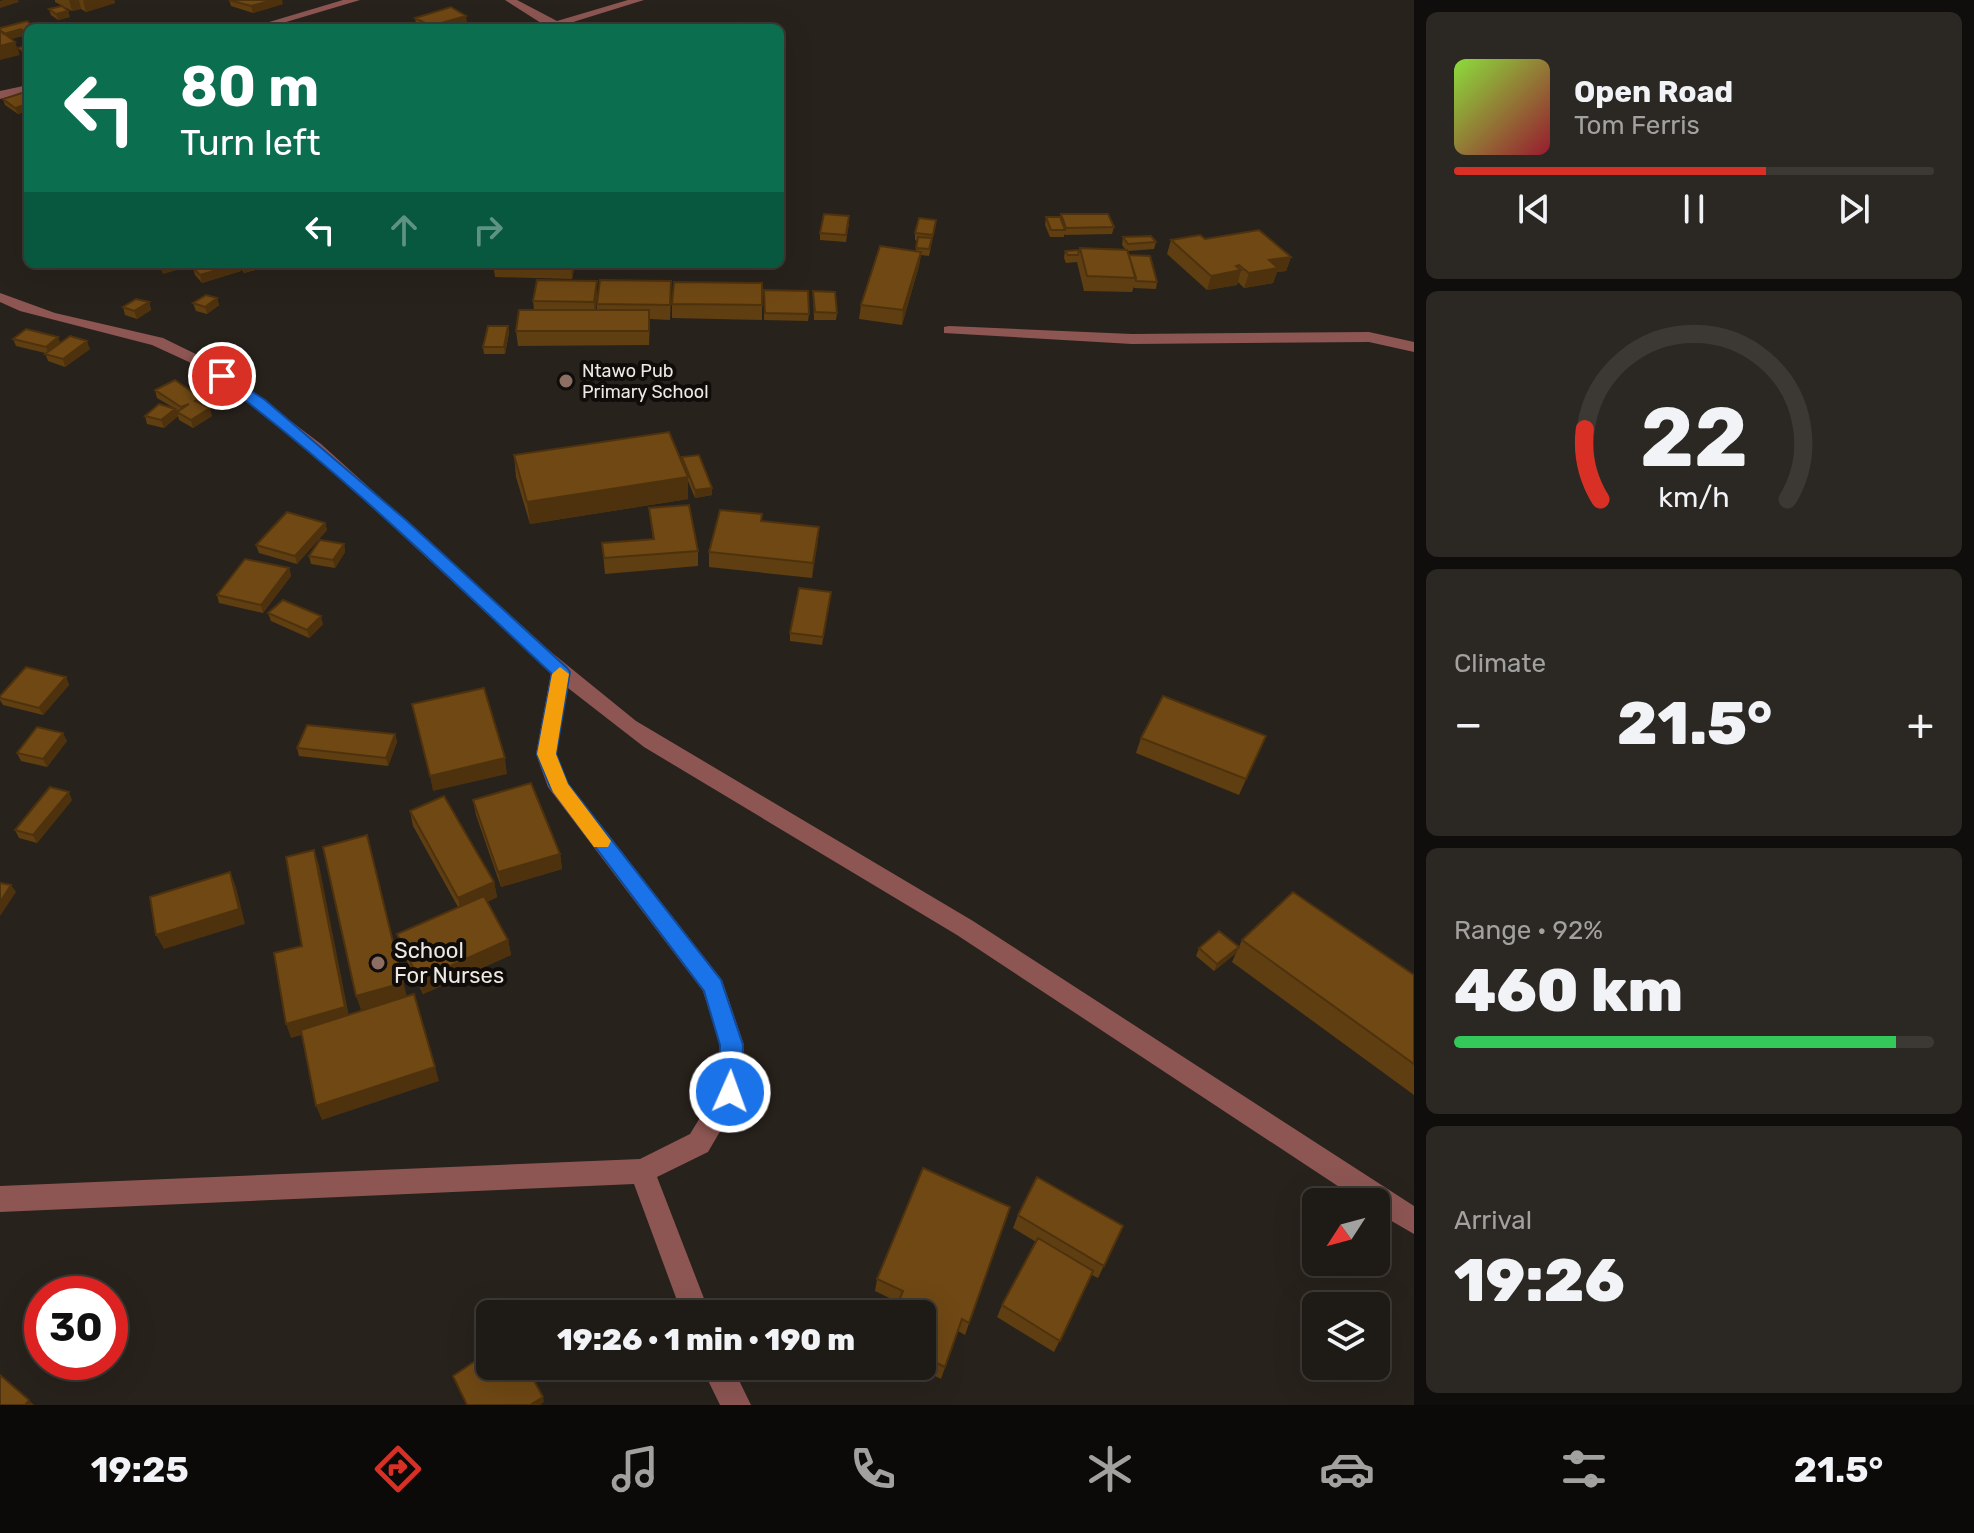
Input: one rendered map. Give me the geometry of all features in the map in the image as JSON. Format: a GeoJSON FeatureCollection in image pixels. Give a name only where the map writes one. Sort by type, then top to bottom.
{"type":"FeatureCollection","features":[{"type":"Feature","properties":{"kind":"street"},"geometry":{"type":"LineString","coordinates":[[268,24],[355,0]]}},
{"type":"Feature","properties":{"kind":"street"},"geometry":{"type":"LineString","coordinates":[[510,0],[545,21],[557,24],[639,0]]}},
{"type":"Feature","properties":{"kind":"street"},"geometry":{"type":"LineString","coordinates":[[0,95],[24,89]]}},
{"type":"Feature","properties":{"kind":"street"},"geometry":{"type":"LineString","coordinates":[[0,297],[20,308],[148,338],[203,362],[259,403],[402,524],[603,709],[651,742],[965,928],[1414,1221]]}},
{"type":"Feature","properties":{"kind":"street"},"geometry":{"type":"LineString","coordinates":[[949,330],[1132,339],[1369,337],[1414,347]]}},
{"type":"Feature","properties":{"kind":"street"},"geometry":{"type":"LineString","coordinates":[[0,1199],[642,1171],[699,1143],[730,1092],[732,1045],[714,987],[559,787],[546,754],[561,672]]}},
{"type":"Feature","properties":{"kind":"street"},"geometry":{"type":"LineString","coordinates":[[642,1171],[691,1300]]}},
{"type":"Feature","properties":{"kind":"street"},"geometry":{"type":"LineString","coordinates":[[723,1380],[736,1405]]}},
{"type":"Feature","properties":{"kind":"building"},"geometry":{"type":"Polygon","coordinates":[[[229,0],[273,0],[251,6],[229,0]]]}},
{"type":"Feature","properties":{"kind":"building"},"geometry":{"type":"Polygon","coordinates":[[[62,6],[68,11],[56,14],[49,9],[62,6]]]}},
{"type":"Feature","properties":{"kind":"building"},"geometry":{"type":"Polygon","coordinates":[[[451,7],[466,16],[438,24],[427,24],[415,18],[451,7]]]}},
{"type":"Feature","properties":{"kind":"building"},"geometry":{"type":"Polygon","coordinates":[[[27,21],[30,24],[24,24],[24,32],[21,29],[4,34],[0,28],[27,21]]]}},
{"type":"Feature","properties":{"kind":"building"},"geometry":{"type":"Polygon","coordinates":[[[0,30],[15,42],[0,46],[0,30]]]}},
{"type":"Feature","properties":{"kind":"building"},"geometry":{"type":"Polygon","coordinates":[[[24,92],[24,105],[15,108],[3,99],[24,92]]]}},
{"type":"Feature","properties":{"kind":"building"},"geometry":{"type":"Polygon","coordinates":[[[824,214],[849,216],[846,235],[820,233],[824,214]]]}},
{"type":"Feature","properties":{"kind":"building"},"geometry":{"type":"Polygon","coordinates":[[[1061,214],[1108,214],[1114,227],[1066,228],[1061,214]]]}},
{"type":"Feature","properties":{"kind":"building"},"geometry":{"type":"Polygon","coordinates":[[[1046,217],[1060,217],[1065,230],[1051,230],[1046,217]]]}},
{"type":"Feature","properties":{"kind":"building"},"geometry":{"type":"Polygon","coordinates":[[[919,218],[936,220],[933,235],[915,233],[919,218]]]}},
{"type":"Feature","properties":{"kind":"building"},"geometry":{"type":"Polygon","coordinates":[[[1259,230],[1291,257],[1269,260],[1278,268],[1249,273],[1239,265],[1236,266],[1241,270],[1211,276],[1171,240],[1200,235],[1205,239],[1259,230]]]}},
{"type":"Feature","properties":{"kind":"building"},"geometry":{"type":"Polygon","coordinates":[[[1151,236],[1156,242],[1128,244],[1123,237],[1151,236]]]}},
{"type":"Feature","properties":{"kind":"building"},"geometry":{"type":"Polygon","coordinates":[[[918,237],[932,238],[929,249],[916,248],[918,237]]]}},
{"type":"Feature","properties":{"kind":"building"},"geometry":{"type":"Polygon","coordinates":[[[880,246],[921,252],[903,310],[861,305],[880,246]]]}},
{"type":"Feature","properties":{"kind":"building"},"geometry":{"type":"Polygon","coordinates":[[[1080,248],[1127,250],[1136,278],[1087,276],[1080,248]]]}},
{"type":"Feature","properties":{"kind":"building"},"geometry":{"type":"Polygon","coordinates":[[[1079,250],[1078,255],[1068,255],[1065,251],[1079,250]]]}},
{"type":"Feature","properties":{"kind":"building"},"geometry":{"type":"Polygon","coordinates":[[[1129,255],[1150,256],[1157,282],[1136,281],[1129,255]]]}},
{"type":"Feature","properties":{"kind":"building"},"geometry":{"type":"Polygon","coordinates":[[[193,268],[224,268],[200,275],[193,268]]]}},
{"type":"Feature","properties":{"kind":"building"},"geometry":{"type":"Polygon","coordinates":[[[537,280],[597,281],[594,302],[533,301],[537,280]]]}},
{"type":"Feature","properties":{"kind":"building"},"geometry":{"type":"Polygon","coordinates":[[[600,280],[671,281],[670,305],[597,304],[600,280]]]}},
{"type":"Feature","properties":{"kind":"building"},"geometry":{"type":"Polygon","coordinates":[[[674,282],[762,283],[762,305],[672,304],[674,282]]]}},
{"type":"Feature","properties":{"kind":"building"},"geometry":{"type":"Polygon","coordinates":[[[764,290],[808,291],[809,314],[765,313],[764,290]]]}},
{"type":"Feature","properties":{"kind":"building"},"geometry":{"type":"Polygon","coordinates":[[[813,291],[835,292],[837,313],[815,312],[813,291]]]}},
{"type":"Feature","properties":{"kind":"building"},"geometry":{"type":"Polygon","coordinates":[[[206,295],[217,298],[205,307],[193,303],[206,295]]]}},
{"type":"Feature","properties":{"kind":"building"},"geometry":{"type":"Polygon","coordinates":[[[136,299],[149,302],[134,311],[123,307],[136,299]]]}},
{"type":"Feature","properties":{"kind":"building"},"geometry":{"type":"Polygon","coordinates":[[[519,310],[649,310],[649,331],[516,331],[519,310]]]}},
{"type":"Feature","properties":{"kind":"building"},"geometry":{"type":"Polygon","coordinates":[[[488,326],[508,326],[504,347],[483,347],[488,326]]]}},
{"type":"Feature","properties":{"kind":"building"},"geometry":{"type":"Polygon","coordinates":[[[26,329],[58,337],[46,347],[13,339],[26,329]]]}},
{"type":"Feature","properties":{"kind":"building"},"geometry":{"type":"Polygon","coordinates":[[[70,336],[87,341],[63,359],[45,354],[70,336]]]}},
{"type":"Feature","properties":{"kind":"building"},"geometry":{"type":"Polygon","coordinates":[[[175,380],[201,398],[195,401],[210,408],[191,420],[177,412],[189,404],[181,407],[155,390],[175,380]]]}},
{"type":"Feature","properties":{"kind":"building"},"geometry":{"type":"Polygon","coordinates":[[[159,404],[175,409],[161,420],[145,416],[159,404]]]}},
{"type":"Feature","properties":{"kind":"building"},"geometry":{"type":"Polygon","coordinates":[[[669,432],[688,477],[527,502],[514,455],[669,432]]]}},
{"type":"Feature","properties":{"kind":"building"},"geometry":{"type":"Polygon","coordinates":[[[699,455],[712,488],[695,490],[682,457],[699,455]]]}},
{"type":"Feature","properties":{"kind":"building"},"geometry":{"type":"Polygon","coordinates":[[[689,505],[698,551],[604,558],[602,543],[654,539],[649,508],[689,505]]]}},
{"type":"Feature","properties":{"kind":"building"},"geometry":{"type":"Polygon","coordinates":[[[720,510],[762,514],[761,521],[819,527],[813,563],[709,552],[720,510]]]}},
{"type":"Feature","properties":{"kind":"building"},"geometry":{"type":"Polygon","coordinates":[[[287,512],[325,523],[295,556],[256,545],[287,512]]]}},
{"type":"Feature","properties":{"kind":"building"},"geometry":{"type":"Polygon","coordinates":[[[320,540],[344,544],[333,560],[309,556],[320,540]]]}},
{"type":"Feature","properties":{"kind":"building"},"geometry":{"type":"Polygon","coordinates":[[[245,559],[289,568],[261,605],[217,595],[245,559]]]}},
{"type":"Feature","properties":{"kind":"building"},"geometry":{"type":"Polygon","coordinates":[[[799,588],[831,592],[823,637],[790,633],[799,588]]]}},
{"type":"Feature","properties":{"kind":"building"},"geometry":{"type":"Polygon","coordinates":[[[283,600],[321,616],[307,630],[268,613],[283,600]]]}},
{"type":"Feature","properties":{"kind":"building"},"geometry":{"type":"Polygon","coordinates":[[[26,667],[66,677],[39,708],[0,698],[26,667]]]}},
{"type":"Feature","properties":{"kind":"building"},"geometry":{"type":"Polygon","coordinates":[[[484,688],[505,758],[430,776],[412,704],[484,688]]]}},
{"type":"Feature","properties":{"kind":"building"},"geometry":{"type":"Polygon","coordinates":[[[1163,696],[1266,736],[1246,779],[1141,738],[1163,696]]]}},
{"type":"Feature","properties":{"kind":"building"},"geometry":{"type":"Polygon","coordinates":[[[307,725],[395,734],[386,758],[297,748],[307,725]]]}},
{"type":"Feature","properties":{"kind":"building"},"geometry":{"type":"Polygon","coordinates":[[[37,727],[63,733],[43,759],[17,753],[37,727]]]}},
{"type":"Feature","properties":{"kind":"building"},"geometry":{"type":"Polygon","coordinates":[[[531,783],[560,854],[498,872],[473,800],[531,783]]]}},
{"type":"Feature","properties":{"kind":"building"},"geometry":{"type":"Polygon","coordinates":[[[50,787],[69,792],[33,835],[15,830],[50,787]]]}},
{"type":"Feature","properties":{"kind":"building"},"geometry":{"type":"Polygon","coordinates":[[[444,796],[494,882],[458,898],[410,811],[444,796]]]}},
{"type":"Feature","properties":{"kind":"building"},"geometry":{"type":"Polygon","coordinates":[[[367,835],[403,983],[356,996],[323,847],[367,835]]]}},
{"type":"Feature","properties":{"kind":"building"},"geometry":{"type":"Polygon","coordinates":[[[314,850],[345,1007],[286,1024],[274,953],[302,946],[286,857],[314,850]]]}},
{"type":"Feature","properties":{"kind":"building"},"geometry":{"type":"Polygon","coordinates":[[[230,872],[239,909],[156,935],[150,897],[230,872]]]}},
{"type":"Feature","properties":{"kind":"building"},"geometry":{"type":"Polygon","coordinates":[[[0,883],[11,885],[0,902],[0,883]]]}},
{"type":"Feature","properties":{"kind":"building"},"geometry":{"type":"Polygon","coordinates":[[[1293,892],[1414,975],[1414,1064],[1242,940],[1293,892]]]}},
{"type":"Feature","properties":{"kind":"building"},"geometry":{"type":"Polygon","coordinates":[[[484,896],[508,940],[419,980],[397,934],[484,896]]]}},
{"type":"Feature","properties":{"kind":"building"},"geometry":{"type":"Polygon","coordinates":[[[1219,931],[1239,947],[1217,964],[1199,948],[1219,931]]]}},
{"type":"Feature","properties":{"kind":"building"},"geometry":{"type":"Polygon","coordinates":[[[414,994],[435,1067],[316,1106],[301,1030],[414,994]]]}},
{"type":"Feature","properties":{"kind":"building"},"geometry":{"type":"Polygon","coordinates":[[[923,1168],[1010,1207],[969,1323],[962,1319],[945,1367],[936,1363],[936,1300],[899,1300],[903,1291],[877,1279],[923,1168]]]}},
{"type":"Feature","properties":{"kind":"building"},"geometry":{"type":"Polygon","coordinates":[[[1037,1177],[1123,1226],[1104,1266],[1018,1215],[1037,1177]]]}},
{"type":"Feature","properties":{"kind":"building"},"geometry":{"type":"Polygon","coordinates":[[[1038,1238],[1093,1271],[1060,1341],[1002,1305],[1038,1238]]]}},
{"type":"Feature","properties":{"kind":"building"},"geometry":{"type":"Polygon","coordinates":[[[476,1360],[476,1380],[534,1380],[543,1397],[530,1405],[467,1405],[453,1376],[476,1360]]]}},
{"type":"Feature","properties":{"kind":"building"},"geometry":{"type":"Polygon","coordinates":[[[0,1375],[29,1400],[25,1405],[0,1405],[0,1375]]]}},
{"type":"Feature","properties":{"kind":"slow traffic"},"geometry":{"type":"LineString","coordinates":[[560,674],[546,754],[559,787],[601,841]]}},
{"type":"Feature","properties":{"kind":"place","name":"Ntawo Pub Primary School"},"geometry":{"type":"Point","coordinates":[566,381]}},
{"type":"Feature","properties":{"kind":"place","name":"School For Nurses"},"geometry":{"type":"Point","coordinates":[378,963]}},
{"type":"Feature","properties":{"kind":"route"},"geometry":{"type":"LineString","coordinates":[[222,376],[259,403],[402,524],[561,672],[546,754],[559,787],[714,987],[732,1045],[730,1092]]}}]}
